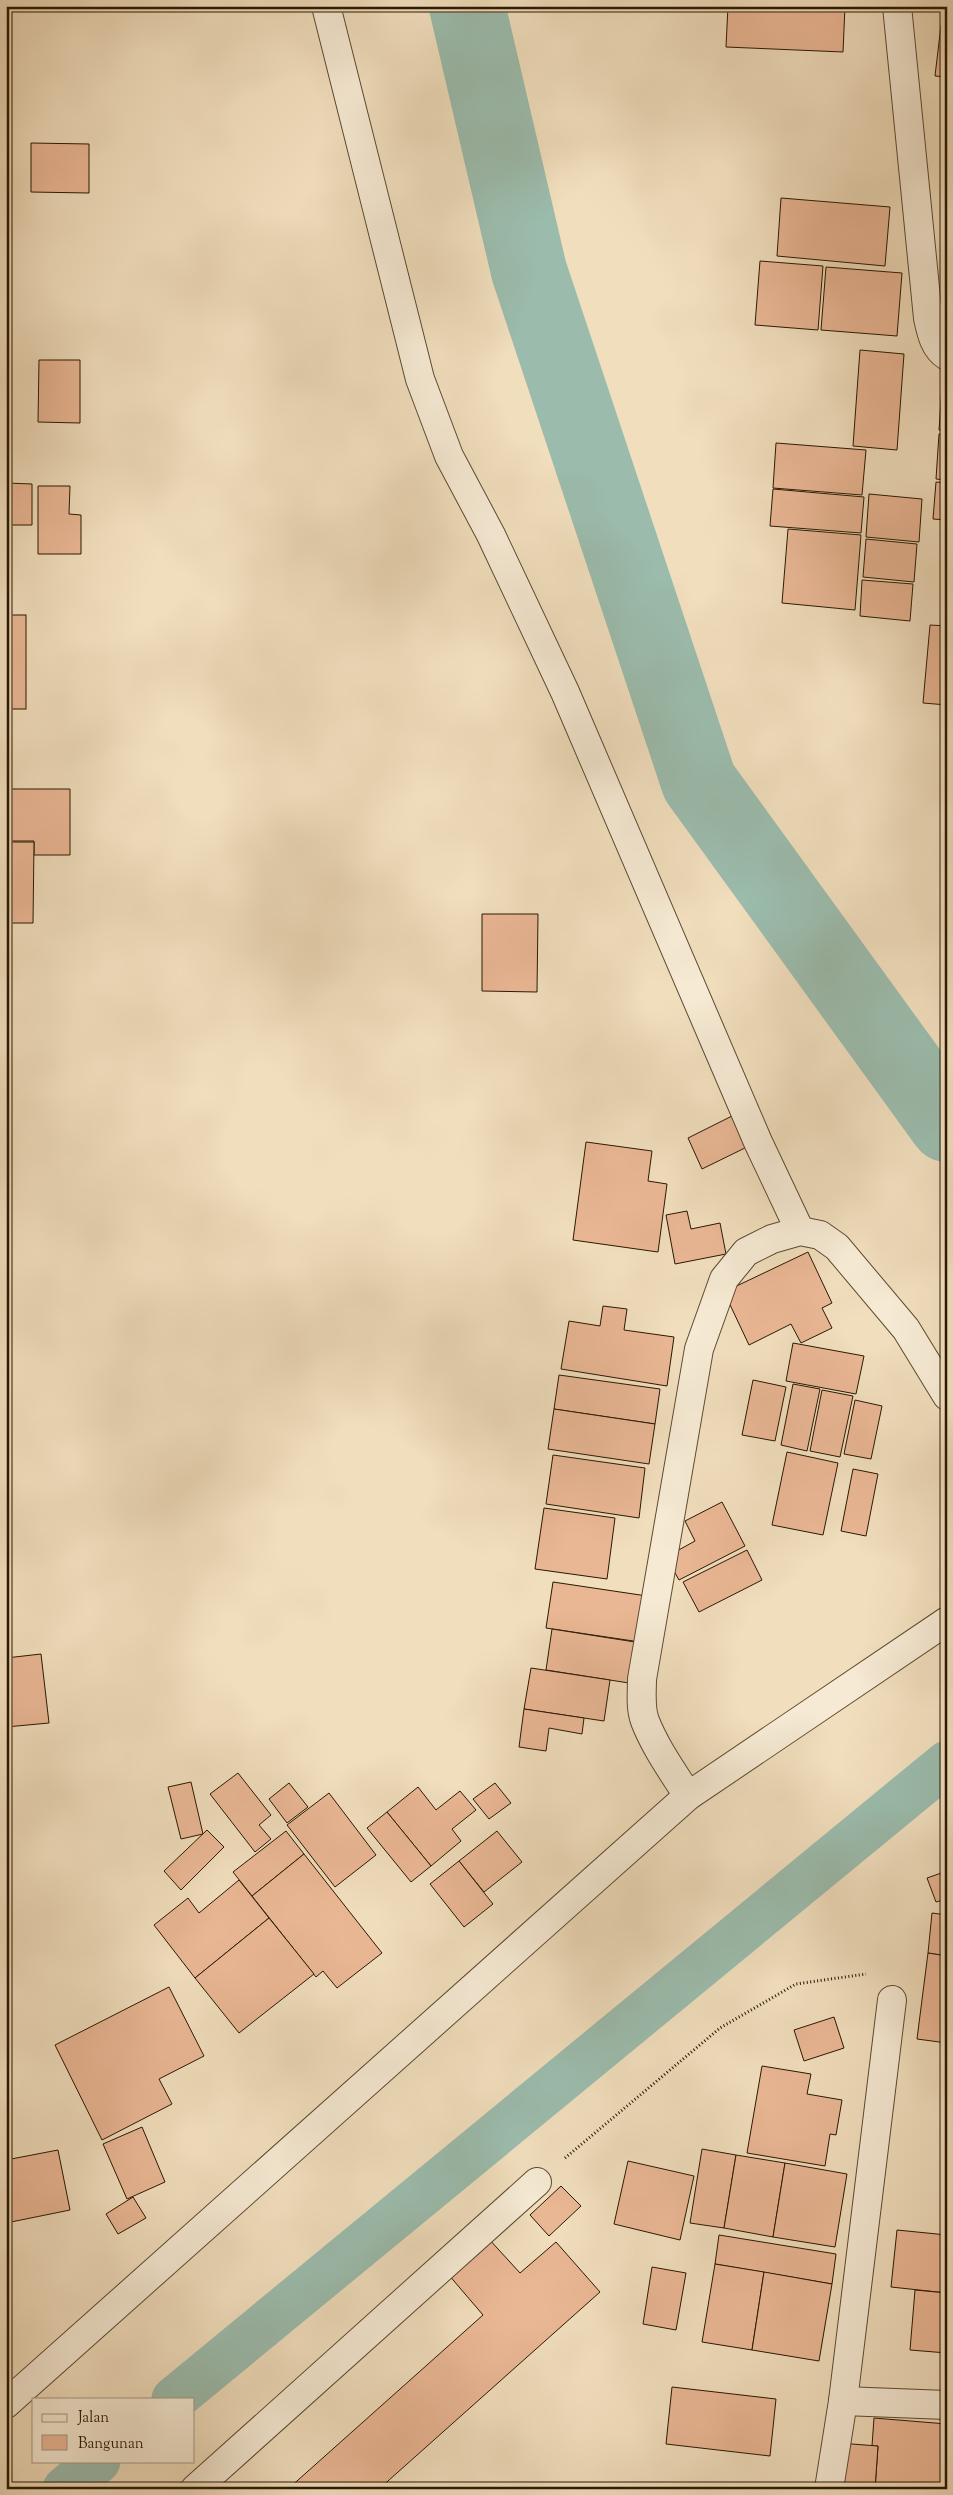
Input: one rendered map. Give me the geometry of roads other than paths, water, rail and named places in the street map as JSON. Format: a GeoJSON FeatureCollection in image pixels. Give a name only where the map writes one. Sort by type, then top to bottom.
{"type":"FeatureCollection","features":[{"type":"Feature","properties":{"kind":"street"},"geometry":{"type":"LineString","coordinates":[[326,6],[420,379],[450,456],[492,535],[565,692],[758,1142],[800,1231]]}},
{"type":"Feature","properties":{"kind":"street"},"geometry":{"type":"LineString","coordinates":[[897,6],[928,318],[933,338],[940,352],[947,356]]}},
{"type":"Feature","properties":{"kind":"street"},"geometry":{"type":"LineString","coordinates":[[688,1796],[669,1767],[645,1721],[642,1679],[699,1349],[724,1279],[746,1252],[772,1239],[800,1231],[820,1235],[837,1247],[906,1329],[947,1396]]}},
{"type":"Feature","properties":{"kind":"street"},"geometry":{"type":"LineString","coordinates":[[6,2404],[333,2110],[599,1877],[688,1796],[947,1621]]}},
{"type":"Feature","properties":{"kind":"street"},"geometry":{"type":"LineString","coordinates":[[829,2489],[843,2401],[892,2000]]}},
{"type":"Feature","properties":{"kind":"street"},"geometry":{"type":"LineString","coordinates":[[195,2489],[537,2182]]}},
{"type":"Feature","properties":{"kind":"street"},"geometry":{"type":"LineString","coordinates":[[843,2401],[947,2405]]}},
{"type":"Feature","properties":{"kind":"waterway"},"geometry":{"type":"LineString","coordinates":[[467,6],[529,271],[699,782],[947,1124]]}},
{"type":"Feature","properties":{"kind":"waterway"},"geometry":{"type":"LineString","coordinates":[[175,2398],[947,1763]]}},
{"type":"Feature","properties":{"kind":"waterway"},"geometry":{"type":"LineString","coordinates":[[65,2489],[97,2462]]}}]}
